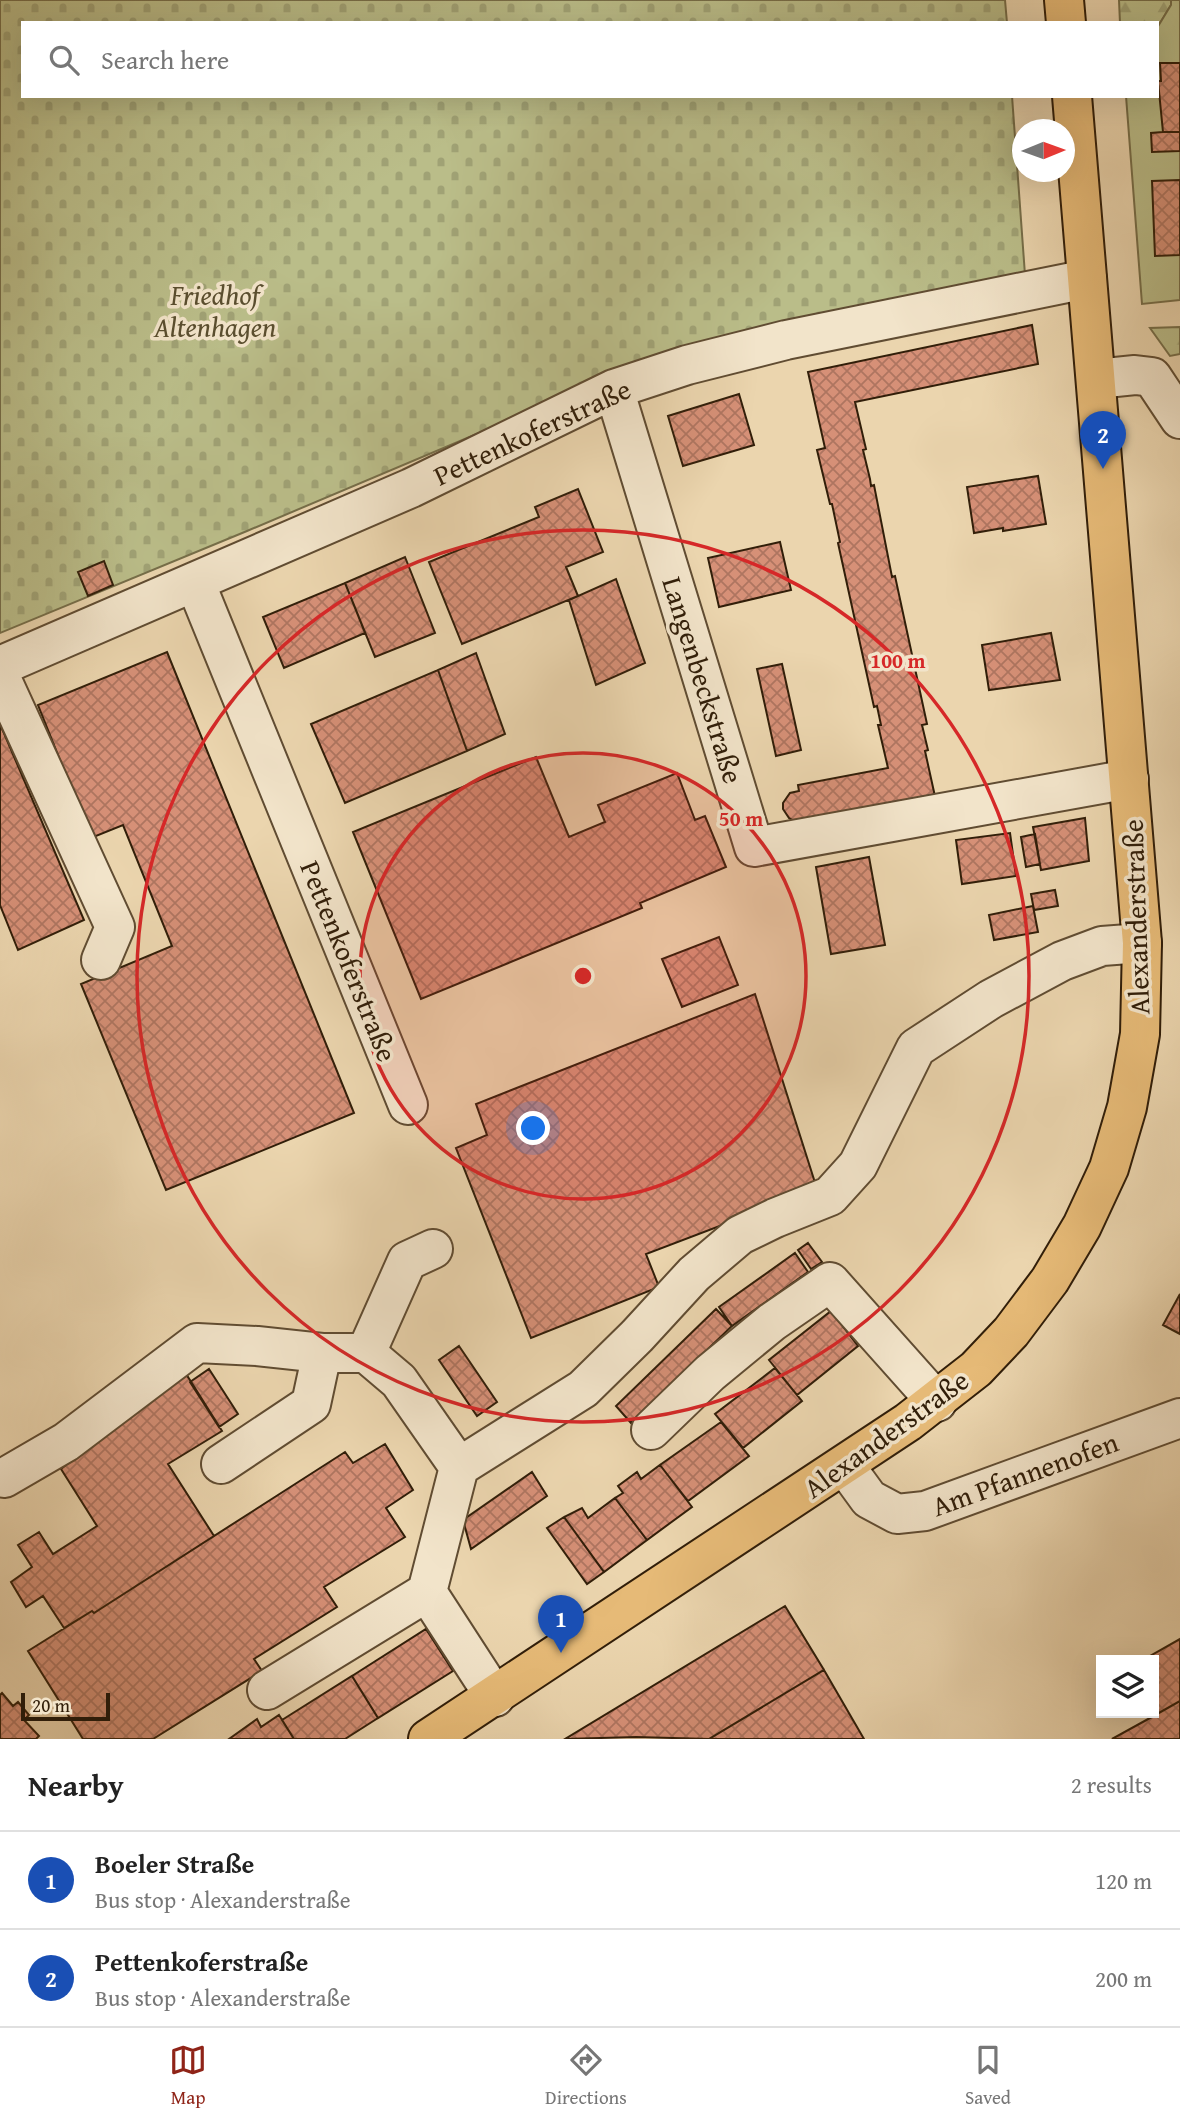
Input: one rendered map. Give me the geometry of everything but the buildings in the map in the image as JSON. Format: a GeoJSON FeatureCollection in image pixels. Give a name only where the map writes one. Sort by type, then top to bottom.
{"type":"FeatureCollection","features":[{"type":"Feature","properties":{"kind":"main road"},"geometry":{"type":"LineString","coordinates":[[1064,0],[1066,21]]}},
{"type":"Feature","properties":{"kind":"main road","name":"Alexanderstraße"},"geometry":{"type":"LineString","coordinates":[[428,1739],[845,1466],[937,1402],[985,1360],[1011,1332],[1050,1280],[1082,1226],[1104,1180],[1127,1107],[1140,1034],[1142,943],[1072,98]]}},
{"type":"Feature","properties":{"kind":"street","name":"Pettenkoferstraße"},"geometry":{"type":"LineString","coordinates":[[0,666],[411,488],[614,389],[687,365],[786,340],[1087,279]]}},
{"type":"Feature","properties":{"kind":"street"},"geometry":{"type":"LineString","coordinates":[[1096,379],[1166,372],[1180,419]]}},
{"type":"Feature","properties":{"kind":"street","name":"Langenbeckstraße"},"geometry":{"type":"LineString","coordinates":[[614,389],[754,847],[1129,779]]}},
{"type":"Feature","properties":{"kind":"street","name":"Pettenkoferstraße"},"geometry":{"type":"LineString","coordinates":[[195,582],[408,1105]]}},
{"type":"Feature","properties":{"kind":"street"},"geometry":{"type":"LineString","coordinates":[[0,676],[115,927],[101,960]]}},
{"type":"Feature","properties":{"kind":"street"},"geometry":{"type":"LineString","coordinates":[[267,1690],[427,1592],[459,1466],[583,1389],[637,1336],[694,1273],[740,1235],[830,1196],[858,1165],[916,1048],[991,999],[1062,961],[1102,946],[1142,943]]}},
{"type":"Feature","properties":{"kind":"street"},"geometry":{"type":"LineString","coordinates":[[366,1353],[407,1261],[433,1249]]}},
{"type":"Feature","properties":{"kind":"street"},"geometry":{"type":"LineString","coordinates":[[651,1430],[710,1373],[772,1322],[830,1282],[937,1402]]}},
{"type":"Feature","properties":{"kind":"street"},"geometry":{"type":"LineString","coordinates":[[4,1478],[66,1442],[197,1343],[322,1353],[366,1353],[399,1381],[459,1466]]}},
{"type":"Feature","properties":{"kind":"street"},"geometry":{"type":"LineString","coordinates":[[221,1464],[311,1404],[322,1353]]}},
{"type":"Feature","properties":{"kind":"street","name":"Am Pfannenofen"},"geometry":{"type":"LineString","coordinates":[[845,1466],[869,1499],[897,1514],[925,1511],[1180,1418]]}},
{"type":"Feature","properties":{"kind":"street"},"geometry":{"type":"LineString","coordinates":[[427,1592],[495,1697]]}},
{"type":"Feature","properties":{"kind":"green space","name":"Friedhof Altenhagen"},"geometry":{"type":"Polygon","coordinates":[[[0,0],[1005,0],[1007,21],[21,21],[21,98],[1012,98],[1012,182],[1018,182],[1025,275],[576,392],[0,633],[0,0]]]}},
{"type":"Feature","properties":{"kind":"green space"},"geometry":{"type":"Polygon","coordinates":[[[1119,0],[1171,0],[1171,5],[1159,25],[1159,21],[1120,21],[1119,0]]]}},
{"type":"Feature","properties":{"kind":"green space"},"geometry":{"type":"Polygon","coordinates":[[[1171,0],[1180,0],[1180,300],[1142,304],[1126,98],[1159,98],[1159,25],[1171,5],[1171,0]]]}},
{"type":"Feature","properties":{"kind":"green space"},"geometry":{"type":"Polygon","coordinates":[[[1180,327],[1180,354],[1170,356],[1150,328],[1180,327]]]}},
{"type":"Feature","properties":{"kind":"place","name":"Pettenkoferstraße"},"geometry":{"type":"Point","coordinates":[1103,469]}},
{"type":"Feature","properties":{"kind":"place","name":"Boeler Straße"},"geometry":{"type":"Point","coordinates":[561,1653]}}]}
